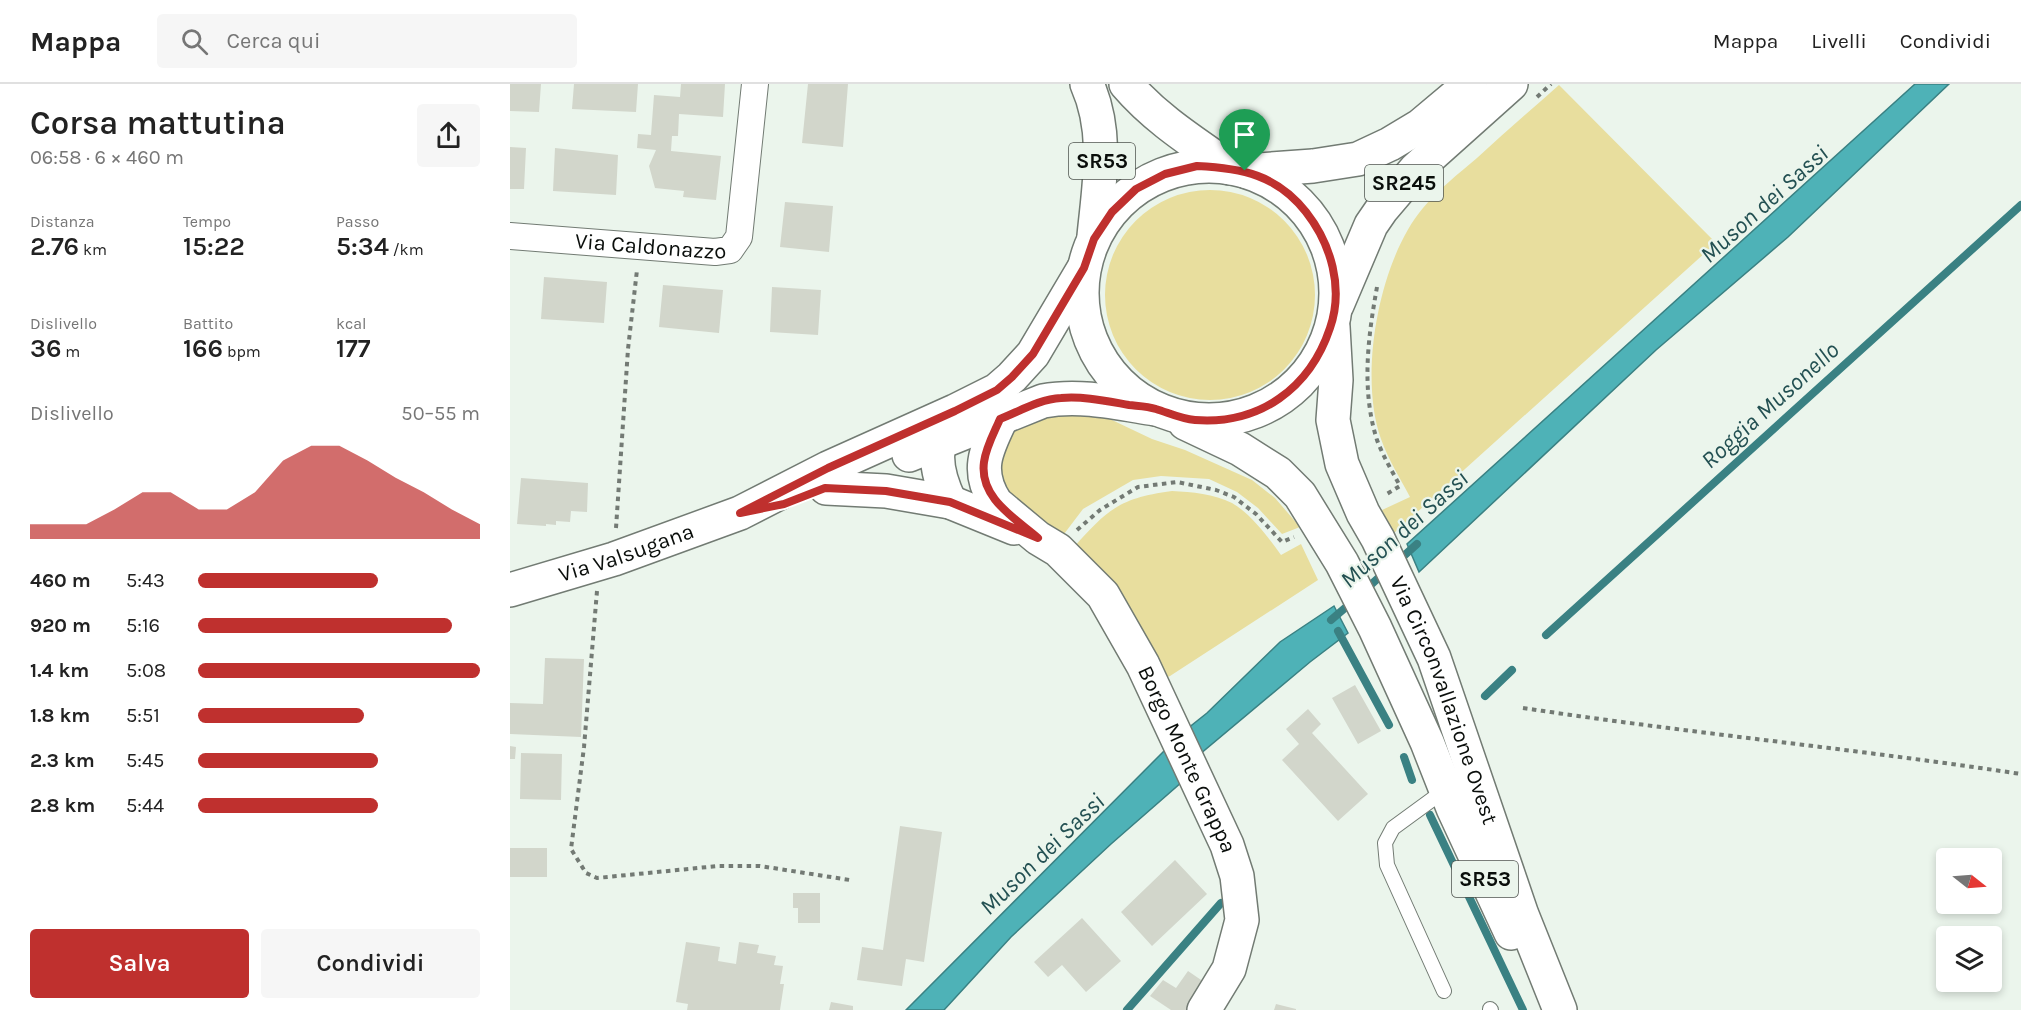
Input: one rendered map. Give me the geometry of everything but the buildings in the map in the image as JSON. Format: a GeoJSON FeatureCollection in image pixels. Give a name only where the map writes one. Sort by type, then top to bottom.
{"type":"FeatureCollection","features":[{"type":"Feature","properties":{"kind":"main road","name":"Via Circonvallazione Ovest"},"geometry":{"type":"LineString","coordinates":[[1087,84],[1096,109],[1103,154],[1082,291],[1083,314],[1098,357],[1111,375],[1128,391],[1161,411],[1240,449],[1278,473],[1300,495],[1342,563],[1427,742],[1445,790],[1525,962],[1555,1010]]}},
{"type":"Feature","properties":{"kind":"main road","name":"Via Circonvallazione Ovest"},"geometry":{"type":"LineString","coordinates":[[1126,84],[1148,109],[1177,132],[1237,169],[1265,179],[1284,191],[1315,223],[1326,243],[1333,265],[1336,287],[1334,315],[1336,380],[1333,420],[1342,464],[1363,513],[1378,539],[1434,658],[1448,693],[1522,915],[1560,1010]]}},
{"type":"Feature","properties":{"kind":"main road","name":"SR245"},"geometry":{"type":"LineString","coordinates":[[1237,169],[1322,165],[1358,159],[1420,126],[1470,84]]}},
{"type":"Feature","properties":{"kind":"main road","name":"SR245"},"geometry":{"type":"LineString","coordinates":[[1334,315],[1371,225],[1382,209],[1416,169],[1511,84]]}},
{"type":"Feature","properties":{"kind":"main road","name":"Via Circonvallazione Ovest"},"geometry":{"type":"LineString","coordinates":[[1089,254],[1112,212],[1136,189],[1165,174],[1197,166],[1237,169]]}},
{"type":"Feature","properties":{"kind":"main road","name":"Via Valsugana"},"geometry":{"type":"LineString","coordinates":[[510,590],[606,572],[740,513],[828,468],[987,396],[1018,372],[1033,354],[1089,254]]}},
{"type":"Feature","properties":{"kind":"main road","name":"Via Circonvallazione Ovest"},"geometry":{"type":"LineString","coordinates":[[1161,411],[1194,420],[1220,420],[1246,415],[1271,404],[1293,389],[1311,369],[1324,345],[1334,315]]}},
{"type":"Feature","properties":{"kind":"main road"},"geometry":{"type":"LineString","coordinates":[[950,502],[940,481],[937,453],[940,442],[948,427],[984,412],[993,405],[1018,372]]}},
{"type":"Feature","properties":{"kind":"main road","name":"Via Valsugana"},"geometry":{"type":"LineString","coordinates":[[740,513],[784,504],[1043,401],[1059,398],[1089,399],[1161,411]]}},
{"type":"Feature","properties":{"kind":"main road"},"geometry":{"type":"LineString","coordinates":[[1000,419],[987,448],[984,463],[987,484],[996,503],[1038,538]]}},
{"type":"Feature","properties":{"kind":"main road"},"geometry":{"type":"LineString","coordinates":[[825,488],[886,491],[950,502],[1038,538]]}},
{"type":"Feature","properties":{"kind":"main road","name":"Borgo Monte Grappa"},"geometry":{"type":"LineString","coordinates":[[1038,538],[1058,550],[1102,595],[1137,655],[1227,845],[1237,876],[1242,920],[1229,969],[1204,1010]]}},
{"type":"Feature","properties":{"kind":"street","name":"Via Caldonazzo"},"geometry":{"type":"LineString","coordinates":[[510,236],[715,252],[730,250],[739,237],[755,84]]}},
{"type":"Feature","properties":{"kind":"lane"},"geometry":{"type":"LineString","coordinates":[[1444,991],[1387,865],[1385,843],[1393,828],[1445,790]]}},
{"type":"Feature","properties":{"kind":"path"},"geometry":{"type":"LineString","coordinates":[[638,264],[606,572],[571,849],[586,873],[597,878],[718,866],[760,866],[850,880]]}},
{"type":"Feature","properties":{"kind":"path"},"geometry":{"type":"LineString","coordinates":[[1377,500],[1400,486],[1378,441],[1370,411],[1367,373],[1369,332],[1379,277]]}},
{"type":"Feature","properties":{"kind":"path"},"geometry":{"type":"LineString","coordinates":[[1071,536],[1100,510],[1138,487],[1177,482],[1216,490],[1234,497],[1257,514],[1282,542],[1294,537]]}},
{"type":"Feature","properties":{"kind":"path"},"geometry":{"type":"LineString","coordinates":[[1523,708],[1735,738],[1922,759],[2021,774]]}},
{"type":"Feature","properties":{"kind":"shaded area"},"geometry":{"type":"Polygon","coordinates":[[[1559,85],[1716,243],[1394,533],[1382,510],[1410,497],[1381,439],[1374,413],[1372,383],[1377,319],[1384,287],[1395,257],[1408,230],[1429,201],[1559,85]]]}},
{"type":"Feature","properties":{"kind":"shaded area"},"geometry":{"type":"Polygon","coordinates":[[[1200,190],[1220,190],[1241,194],[1260,202],[1291,228],[1303,245],[1311,264],[1315,295],[1311,326],[1303,345],[1277,376],[1260,388],[1241,396],[1220,400],[1200,400],[1179,396],[1160,388],[1129,362],[1117,345],[1109,326],[1105,305],[1105,285],[1109,264],[1117,245],[1143,214],[1160,202],[1179,194],[1200,190]]]}},
{"type":"Feature","properties":{"kind":"shaded area"},"geometry":{"type":"Polygon","coordinates":[[[1081,410],[1112,420],[1252,480],[1275,498],[1300,527],[1282,534],[1258,508],[1237,492],[1209,479],[1161,476],[1133,480],[1083,509],[1061,538],[1007,502],[995,469],[1001,439],[1026,418],[1081,410]]]}},
{"type":"Feature","properties":{"kind":"shaded area"},"geometry":{"type":"Polygon","coordinates":[[[1172,491],[1210,496],[1239,507],[1252,519],[1281,555],[1301,544],[1318,580],[1161,680],[1132,612],[1074,547],[1096,523],[1116,507],[1140,497],[1172,491]]]}},
{"type":"Feature","properties":{"kind":"water"},"geometry":{"type":"Polygon","coordinates":[[[1915,84],[1949,84],[1788,237],[1656,350],[1419,572],[1407,544],[1915,84]]]}},
{"type":"Feature","properties":{"kind":"water"},"geometry":{"type":"Polygon","coordinates":[[[1334,606],[1348,633],[1200,754],[1187,729],[1207,713],[1280,642],[1334,606]]]}},
{"type":"Feature","properties":{"kind":"water"},"geometry":{"type":"Polygon","coordinates":[[[1168,747],[1183,781],[1011,937],[944,1010],[906,1010],[1168,747]]]}},
{"type":"Feature","properties":{"kind":"waterway","name":"Roggia Musonello"},"geometry":{"type":"LineString","coordinates":[[1546,635],[2021,205]]}},
{"type":"Feature","properties":{"kind":"waterway","name":"Muson dei Sassi"},"geometry":{"type":"LineString","coordinates":[[1397,562],[1417,544]]}},
{"type":"Feature","properties":{"kind":"waterway","name":"Muson dei Sassi"},"geometry":{"type":"LineString","coordinates":[[1365,590],[1385,572]]}},
{"type":"Feature","properties":{"kind":"waterway","name":"Muson dei Sassi"},"geometry":{"type":"LineString","coordinates":[[1331,620],[1352,602]]}},
{"type":"Feature","properties":{"kind":"waterway"},"geometry":{"type":"LineString","coordinates":[[1338,631],[1389,725]]}},
{"type":"Feature","properties":{"kind":"waterway","name":"Roggia Musonello"},"geometry":{"type":"LineString","coordinates":[[1485,696],[1512,670]]}},
{"type":"Feature","properties":{"kind":"waterway","name":"Roggia Musonello"},"geometry":{"type":"LineString","coordinates":[[1404,757],[1412,780]]}},
{"type":"Feature","properties":{"kind":"waterway"},"geometry":{"type":"LineString","coordinates":[[1430,815],[1523,1010]]}},
{"type":"Feature","properties":{"kind":"waterway","name":"Roggia Musonello"},"geometry":{"type":"LineString","coordinates":[[1127,1010],[1221,903]]}},
{"type":"Feature","properties":{"kind":"route"},"geometry":{"type":"LineString","coordinates":[[1197,166],[1245,171],[1265,179],[1284,191],[1315,223],[1326,243],[1333,265],[1336,287],[1333,320],[1324,345],[1311,369],[1293,389],[1271,404],[1246,415],[1220,420],[1194,420],[1155,409],[1089,399],[1059,398],[1043,401],[1000,419],[987,448],[984,463],[987,484],[996,503],[1038,538],[950,502],[886,491],[825,488],[784,504],[740,513],[828,468],[997,390],[1033,354],[1084,268],[1094,239],[1112,212],[1136,189],[1165,174],[1197,166]]}}]}
